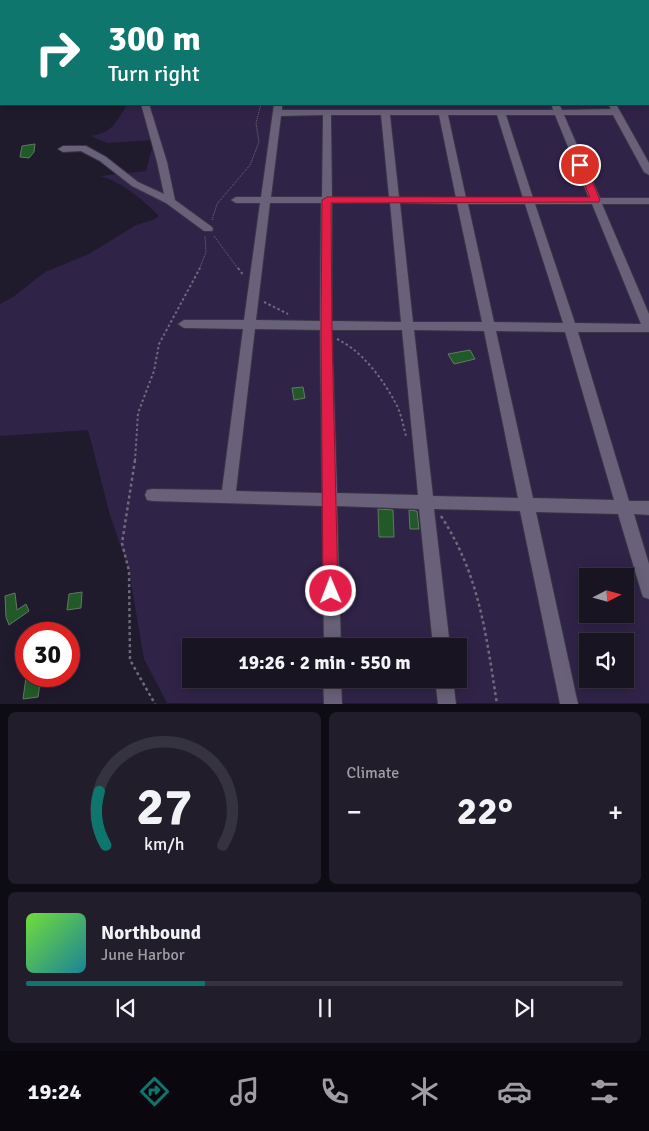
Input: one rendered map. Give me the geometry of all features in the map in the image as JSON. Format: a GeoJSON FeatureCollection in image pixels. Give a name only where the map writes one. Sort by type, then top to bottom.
{"type":"FeatureCollection","features":[{"type":"Feature","properties":{"kind":"street"},"geometry":{"type":"LineString","coordinates":[[145,105],[162,162],[170,201]]}},
{"type":"Feature","properties":{"kind":"street"},"geometry":{"type":"LineString","coordinates":[[228,497],[278,108],[327,112],[443,112],[614,108],[649,172]]}},
{"type":"Feature","properties":{"kind":"street"},"geometry":{"type":"LineString","coordinates":[[184,324],[311,325],[326,329],[407,326],[649,328],[556,108]]}},
{"type":"Feature","properties":{"kind":"street"},"geometry":{"type":"LineString","coordinates":[[500,111],[570,327],[649,591]]}},
{"type":"Feature","properties":{"kind":"street"},"geometry":{"type":"LineString","coordinates":[[327,112],[326,329],[332,638]]}},
{"type":"Feature","properties":{"kind":"street"},"geometry":{"type":"LineString","coordinates":[[385,112],[407,326],[428,502],[440,638]]}},
{"type":"Feature","properties":{"kind":"street"},"geometry":{"type":"LineString","coordinates":[[443,112],[569,704]]}},
{"type":"Feature","properties":{"kind":"street"},"geometry":{"type":"LineString","coordinates":[[63,149],[83,148],[103,159],[135,184],[170,201],[208,229]]}},
{"type":"Feature","properties":{"kind":"street"},"geometry":{"type":"LineString","coordinates":[[236,200],[649,201]]}},
{"type":"Feature","properties":{"kind":"street"},"geometry":{"type":"LineString","coordinates":[[152,495],[649,508]]}},
{"type":"Feature","properties":{"kind":"street"},"geometry":{"type":"LineString","coordinates":[[332,688],[333,704]]}},
{"type":"Feature","properties":{"kind":"street"},"geometry":{"type":"LineString","coordinates":[[445,688],[447,704]]}},
{"type":"Feature","properties":{"kind":"path"},"geometry":{"type":"LineString","coordinates":[[155,704],[130,660],[129,571],[122,543],[136,461],[138,413],[154,371],[159,344],[201,266],[206,252],[206,236],[217,204],[250,165],[259,142],[254,131],[261,105]]}},
{"type":"Feature","properties":{"kind":"path"},"geometry":{"type":"LineString","coordinates":[[208,229],[264,302],[311,325]]}},
{"type":"Feature","properties":{"kind":"path"},"geometry":{"type":"LineString","coordinates":[[326,329],[350,345],[366,360],[396,403],[406,436]]}},
{"type":"Feature","properties":{"kind":"path"},"geometry":{"type":"LineString","coordinates":[[428,502],[455,535],[478,593],[497,704]]}},
{"type":"Feature","properties":{"kind":"shaded area"},"geometry":{"type":"Polygon","coordinates":[[[124,105],[649,105],[649,703],[167,703],[144,659],[129,571],[110,515],[88,430],[0,436],[0,304],[13,297],[45,272],[89,254],[136,225],[153,220],[159,216],[124,187],[100,176],[146,171],[154,140],[107,143],[91,136],[109,130],[126,107],[124,105]]]}},
{"type":"Feature","properties":{"kind":"building"},"geometry":{"type":"Polygon","coordinates":[[[35,144],[34,152],[29,158],[20,157],[22,146],[35,144]]]}},
{"type":"Feature","properties":{"kind":"building"},"geometry":{"type":"Polygon","coordinates":[[[470,350],[475,359],[454,364],[448,354],[470,350]]]}},
{"type":"Feature","properties":{"kind":"building"},"geometry":{"type":"Polygon","coordinates":[[[303,387],[305,398],[294,400],[292,388],[303,387]]]}},
{"type":"Feature","properties":{"kind":"building"},"geometry":{"type":"Polygon","coordinates":[[[378,509],[393,510],[394,537],[379,537],[378,509]]]}},
{"type":"Feature","properties":{"kind":"building"},"geometry":{"type":"Polygon","coordinates":[[[409,510],[417,511],[419,529],[410,529],[409,510]]]}},
{"type":"Feature","properties":{"kind":"building"},"geometry":{"type":"Polygon","coordinates":[[[82,592],[81,608],[67,610],[69,594],[82,592]]]}},
{"type":"Feature","properties":{"kind":"building"},"geometry":{"type":"Polygon","coordinates":[[[15,593],[17,610],[26,604],[29,611],[9,625],[6,617],[5,596],[15,593]]]}},
{"type":"Feature","properties":{"kind":"building"},"geometry":{"type":"Polygon","coordinates":[[[25,687],[39,687],[38,697],[23,699],[25,687]]]}},
{"type":"Feature","properties":{"kind":"route"},"geometry":{"type":"LineString","coordinates":[[331,591],[326,333],[327,200],[595,200],[580,165]]}}]}
